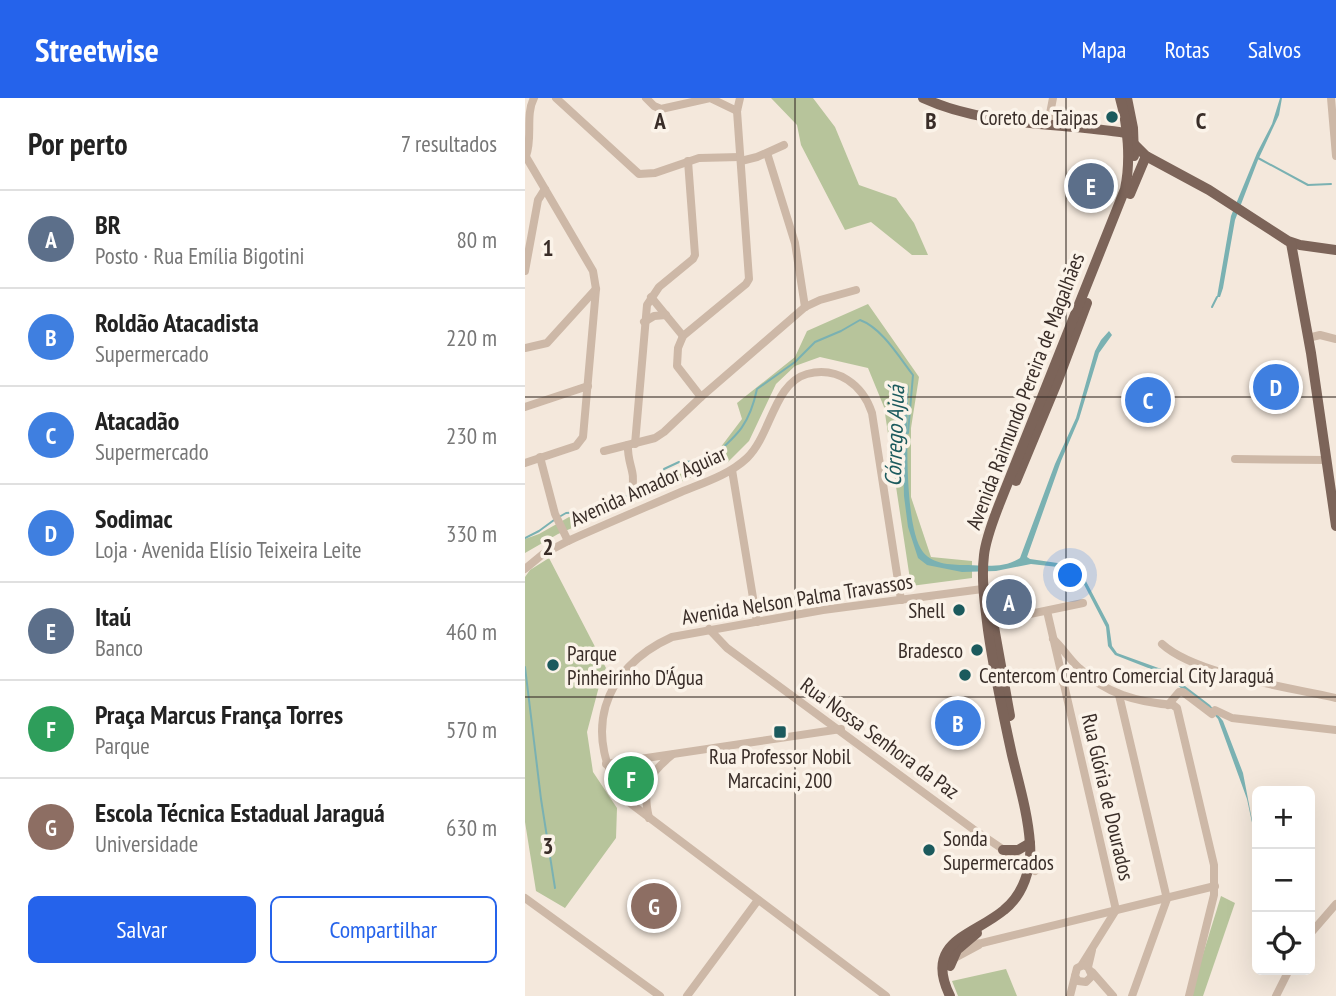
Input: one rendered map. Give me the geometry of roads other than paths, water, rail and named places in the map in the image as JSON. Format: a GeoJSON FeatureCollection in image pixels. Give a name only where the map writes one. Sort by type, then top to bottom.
{"type":"FeatureCollection","features":[{"type":"Feature","properties":{"kind":"main road"},"geometry":{"type":"LineString","coordinates":[[923,98],[975,115],[1126,133],[1146,156],[1193,180],[1296,244],[1336,250]]}},
{"type":"Feature","properties":{"kind":"main road","name":"Avenida Raimundo Pereira de Magalhães"},"geometry":{"type":"LineString","coordinates":[[951,960],[961,944],[1003,917],[1016,905],[1032,882],[1030,843],[996,676],[985,545],[1125,189],[1128,160],[1125,119],[1120,98]]}},
{"type":"Feature","properties":{"kind":"main road","name":"Avenida Raimundo Pereira de Magalhães"},"geometry":{"type":"LineString","coordinates":[[986,564],[1002,515],[1130,194],[1134,145],[1127,98]]}},
{"type":"Feature","properties":{"kind":"main road"},"geometry":{"type":"LineString","coordinates":[[1113,131],[1125,119]]}},
{"type":"Feature","properties":{"kind":"main road"},"geometry":{"type":"LineString","coordinates":[[1130,194],[1146,156]]}},
{"type":"Feature","properties":{"kind":"main road"},"geometry":{"type":"LineString","coordinates":[[1296,244],[1336,526]]}},
{"type":"Feature","properties":{"kind":"main road"},"geometry":{"type":"LineString","coordinates":[[1323,425],[1336,485]]}},
{"type":"Feature","properties":{"kind":"main road","name":"Avenida Raimundo Pereira de Magalhães"},"geometry":{"type":"LineString","coordinates":[[950,996],[943,974],[950,948],[961,936],[1011,904],[1032,869],[1037,855],[990,622]]}},
{"type":"Feature","properties":{"kind":"main road"},"geometry":{"type":"LineString","coordinates":[[1003,850],[1018,850],[1030,843]]}},
{"type":"Feature","properties":{"kind":"main road"},"geometry":{"type":"LineString","coordinates":[[951,960],[950,982],[957,996]]}},
{"type":"Feature","properties":{"kind":"street"},"geometry":{"type":"LineString","coordinates":[[525,463],[581,443],[596,289],[590,263],[525,156],[530,146],[531,103],[534,98]]}},
{"type":"Feature","properties":{"kind":"street"},"geometry":{"type":"LineString","coordinates":[[556,98],[635,173],[646,175],[709,157],[740,159],[767,153],[783,145]]}},
{"type":"Feature","properties":{"kind":"street"},"geometry":{"type":"LineString","coordinates":[[646,98],[661,109],[710,98],[737,111]]}},
{"type":"Feature","properties":{"kind":"street"},"geometry":{"type":"LineString","coordinates":[[701,397],[677,366],[678,348],[683,336],[749,279],[737,111],[740,98]]}},
{"type":"Feature","properties":{"kind":"street"},"geometry":{"type":"LineString","coordinates":[[1048,124],[1053,98]]}},
{"type":"Feature","properties":{"kind":"street"},"geometry":{"type":"LineString","coordinates":[[1331,98],[1336,156]]}},
{"type":"Feature","properties":{"kind":"street"},"geometry":{"type":"LineString","coordinates":[[767,153],[795,243],[805,307]]}},
{"type":"Feature","properties":{"kind":"street"},"geometry":{"type":"LineString","coordinates":[[632,488],[634,476],[627,460],[632,445],[646,305],[695,255],[688,161]]}},
{"type":"Feature","properties":{"kind":"street"},"geometry":{"type":"LineString","coordinates":[[525,271],[538,200],[545,189]]}},
{"type":"Feature","properties":{"kind":"street"},"geometry":{"type":"LineString","coordinates":[[525,348],[547,343],[596,289]]}},
{"type":"Feature","properties":{"kind":"street"},"geometry":{"type":"LineString","coordinates":[[604,451],[655,438],[805,307],[856,290]]}},
{"type":"Feature","properties":{"kind":"street"},"geometry":{"type":"LineString","coordinates":[[651,297],[683,336]]}},
{"type":"Feature","properties":{"kind":"street"},"geometry":{"type":"LineString","coordinates":[[644,323],[654,316],[666,315]]}},
{"type":"Feature","properties":{"kind":"street"},"geometry":{"type":"LineString","coordinates":[[1311,337],[1319,335],[1336,339]]}},
{"type":"Feature","properties":{"kind":"street","name":"Avenida Amador Aguiar"},"geometry":{"type":"LineString","coordinates":[[525,569],[543,554],[568,541],[732,470],[757,447],[782,394],[797,378],[822,372],[838,375],[855,384],[862,391],[872,413],[901,600]]}},
{"type":"Feature","properties":{"kind":"street"},"geometry":{"type":"LineString","coordinates":[[525,407],[588,386]]}},
{"type":"Feature","properties":{"kind":"street"},"geometry":{"type":"LineString","coordinates":[[540,457],[556,518],[568,541]]}},
{"type":"Feature","properties":{"kind":"street"},"geometry":{"type":"LineString","coordinates":[[1235,459],[1326,460]]}},
{"type":"Feature","properties":{"kind":"street"},"geometry":{"type":"LineString","coordinates":[[732,470],[757,622]]}},
{"type":"Feature","properties":{"kind":"street","name":"Avenida Nelson Palma Travassos"},"geometry":{"type":"LineString","coordinates":[[885,996],[626,800],[613,782],[607,764],[602,740],[603,716],[619,677],[650,647],[672,637],[709,629],[987,588]]}},
{"type":"Feature","properties":{"kind":"street"},"geometry":{"type":"LineString","coordinates":[[990,622],[1083,603]]}},
{"type":"Feature","properties":{"kind":"street","name":"Rua Glória de Dourados"},"geometry":{"type":"LineString","coordinates":[[1048,611],[1117,910]]}},
{"type":"Feature","properties":{"kind":"street","name":"Rua Nossa Senhora da Paz"},"geometry":{"type":"LineString","coordinates":[[709,629],[727,648],[1032,869]]}},
{"type":"Feature","properties":{"kind":"street"},"geometry":{"type":"LineString","coordinates":[[1053,639],[1080,669],[1103,687],[1141,702],[1177,708],[1214,865],[1215,886],[1189,996]]}},
{"type":"Feature","properties":{"kind":"street"},"geometry":{"type":"LineString","coordinates":[[1162,644],[1176,656],[1212,669],[1336,698]]}},
{"type":"Feature","properties":{"kind":"street"},"geometry":{"type":"LineString","coordinates":[[1063,683],[1080,669]]}},
{"type":"Feature","properties":{"kind":"street"},"geometry":{"type":"LineString","coordinates":[[1171,705],[1179,692],[1183,692],[1213,712],[1232,719],[1336,730]]}},
{"type":"Feature","properties":{"kind":"street"},"geometry":{"type":"LineString","coordinates":[[1119,695],[1167,899],[1132,996]]}},
{"type":"Feature","properties":{"kind":"street"},"geometry":{"type":"LineString","coordinates":[[607,764],[841,729]]}},
{"type":"Feature","properties":{"kind":"street"},"geometry":{"type":"LineString","coordinates":[[649,818],[647,785],[654,771],[671,755]]}},
{"type":"Feature","properties":{"kind":"street"},"geometry":{"type":"LineString","coordinates":[[961,944],[982,943],[1215,886]]}},
{"type":"Feature","properties":{"kind":"street"},"geometry":{"type":"LineString","coordinates":[[525,898],[660,996]]}},
{"type":"Feature","properties":{"kind":"street"},"geometry":{"type":"LineString","coordinates":[[687,996],[758,900]]}},
{"type":"Feature","properties":{"kind":"street"},"geometry":{"type":"LineString","coordinates":[[1315,928],[1336,904]]}},
{"type":"Feature","properties":{"kind":"street"},"geometry":{"type":"LineString","coordinates":[[1081,980],[1091,979],[1087,968],[1094,944],[1117,910]]}},
{"type":"Feature","properties":{"kind":"street"},"geometry":{"type":"LineString","coordinates":[[951,960],[982,943]]}},
{"type":"Feature","properties":{"kind":"street"},"geometry":{"type":"LineString","coordinates":[[1087,968],[1076,970],[1081,980],[1104,988]]}},
{"type":"Feature","properties":{"kind":"street"},"geometry":{"type":"LineString","coordinates":[[1087,968],[1113,996]]}},
{"type":"Feature","properties":{"kind":"street"},"geometry":{"type":"LineString","coordinates":[[1276,996],[1286,975]]}},
{"type":"Feature","properties":{"kind":"street"},"geometry":{"type":"LineString","coordinates":[[1071,996],[1081,980]]}},
{"type":"Feature","properties":{"kind":"water"},"geometry":{"type":"Polygon","coordinates":[[[1280,98],[1279,115],[1235,220],[1223,288],[1220,297],[1217,297],[1231,216],[1272,124],[1280,98]]]}},
{"type":"Feature","properties":{"kind":"water"},"geometry":{"type":"Polygon","coordinates":[[[1109,331],[1112,335],[1099,353],[1079,419],[1027,557],[1078,566],[1109,625],[1112,646],[1117,653],[1164,670],[1210,705],[1223,721],[1243,773],[1252,822],[1247,799],[1218,719],[1161,673],[1115,655],[1108,646],[1106,627],[1076,569],[1031,564],[996,571],[962,572],[927,565],[918,558],[908,527],[904,496],[902,420],[909,383],[909,497],[912,520],[923,552],[932,560],[950,564],[1002,565],[1020,558],[1055,464],[1076,418],[1095,351],[1109,331]]]}},
{"type":"Feature","properties":{"kind":"waterway"},"geometry":{"type":"LineString","coordinates":[[1258,158],[1308,185],[1331,184]]}},
{"type":"Feature","properties":{"kind":"waterway"},"geometry":{"type":"LineString","coordinates":[[1212,307],[1217,297]]}},
{"type":"Feature","properties":{"kind":"waterway","name":"Córrego Ajuá"},"geometry":{"type":"LineString","coordinates":[[559,517],[566,513],[583,512],[650,487],[664,469],[679,462],[708,461],[740,430],[750,413],[757,389],[795,362],[815,342],[860,320],[883,336],[913,375],[908,433]]}},
{"type":"Feature","properties":{"kind":"waterway","name":"Córrego Ajuá"},"geometry":{"type":"LineString","coordinates":[[525,538],[554,520]]}},
{"type":"Feature","properties":{"kind":"waterway"},"geometry":{"type":"LineString","coordinates":[[525,667],[555,888]]}},
{"type":"Feature","properties":{"kind":"place","name":"Coreto de Taipas"},"geometry":{"type":"Point","coordinates":[1112,117]}},
{"type":"Feature","properties":{"kind":"place","name":"Itaú"},"geometry":{"type":"Point","coordinates":[1091,186]}},
{"type":"Feature","properties":{"kind":"place","name":"Sodimac"},"geometry":{"type":"Point","coordinates":[1276,387]}},
{"type":"Feature","properties":{"kind":"place","name":"Atacadão"},"geometry":{"type":"Point","coordinates":[1148,400]}},
{"type":"Feature","properties":{"kind":"place","name":"BR"},"geometry":{"type":"Point","coordinates":[1009,602]}},
{"type":"Feature","properties":{"kind":"place","name":"Shell"},"geometry":{"type":"Point","coordinates":[959,610]}},
{"type":"Feature","properties":{"kind":"place","name":"Bradesco"},"geometry":{"type":"Point","coordinates":[977,650]}},
{"type":"Feature","properties":{"kind":"place","name":"Parque Pinheirinho D'Água"},"geometry":{"type":"Point","coordinates":[553,665]}},
{"type":"Feature","properties":{"kind":"place","name":"Centercom Centro Comercial City Jaraguá"},"geometry":{"type":"Point","coordinates":[965,675]}},
{"type":"Feature","properties":{"kind":"place","name":"Roldão Atacadista"},"geometry":{"type":"Point","coordinates":[958,723]}},
{"type":"Feature","properties":{"kind":"place","name":"Rua Professor Nobil Marcacini, 200"},"geometry":{"type":"Point","coordinates":[780,732]}},
{"type":"Feature","properties":{"kind":"place","name":"Praça Marcus França Torres"},"geometry":{"type":"Point","coordinates":[631,779]}},
{"type":"Feature","properties":{"kind":"place","name":"Sonda Supermercados"},"geometry":{"type":"Point","coordinates":[929,850]}},
{"type":"Feature","properties":{"kind":"place","name":"Escola Técnica Estadual Jaraguá"},"geometry":{"type":"Point","coordinates":[654,906]}}]}
